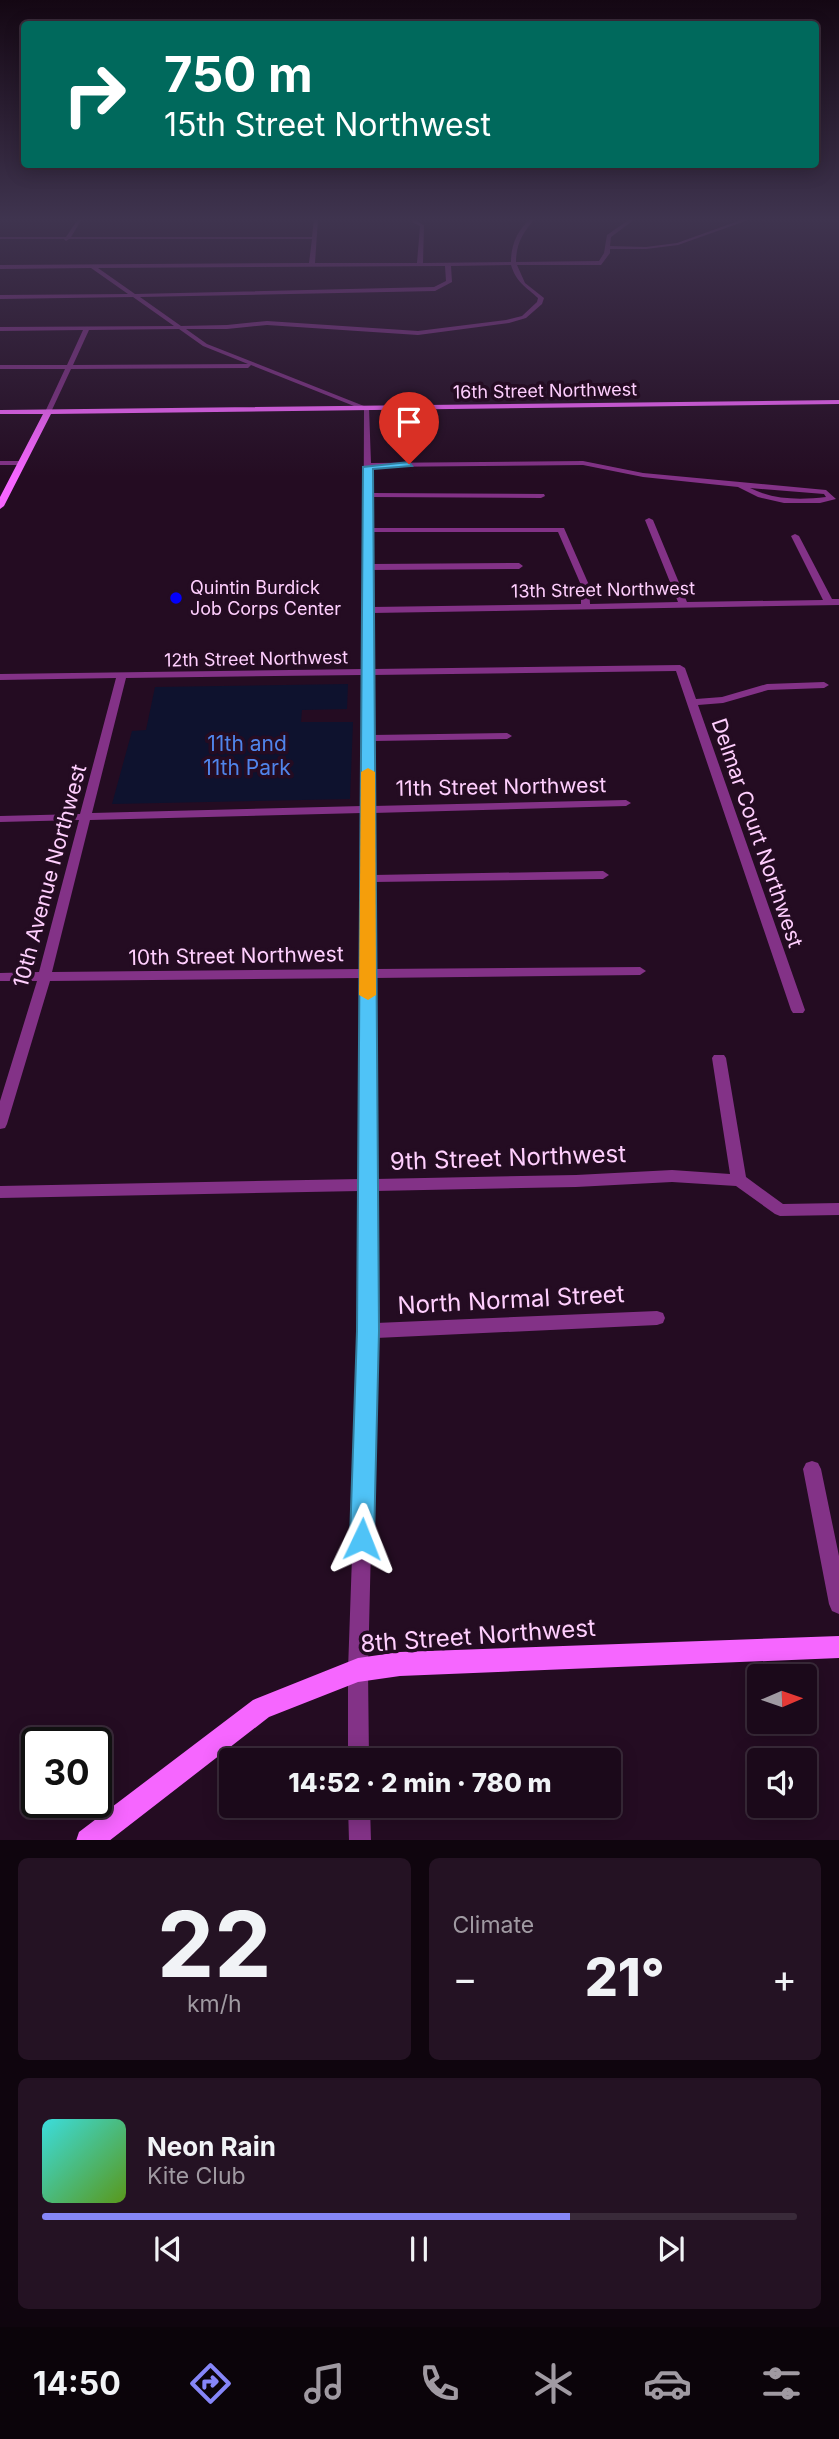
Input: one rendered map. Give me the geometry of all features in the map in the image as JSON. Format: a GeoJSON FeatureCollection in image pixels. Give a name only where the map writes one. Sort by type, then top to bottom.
{"type":"FeatureCollection","features":[{"type":"Feature","properties":{"kind":"street"},"geometry":{"type":"LineString","coordinates":[[145,305],[205,345],[367,409],[368,1331],[358,1670],[359,1748]]}},
{"type":"Feature","properties":{"kind":"street"},"geometry":{"type":"LineString","coordinates":[[0,329],[281,324],[418,333],[507,322],[524,317],[538,305]]}},
{"type":"Feature","properties":{"kind":"street"},"geometry":{"type":"LineString","coordinates":[[0,506],[87,328]]}},
{"type":"Feature","properties":{"kind":"street"},"geometry":{"type":"LineString","coordinates":[[0,367],[257,366]]}},
{"type":"Feature","properties":{"kind":"street","name":"16th Street Northwest"},"geometry":{"type":"LineString","coordinates":[[0,412],[839,402]]}},
{"type":"Feature","properties":{"kind":"street"},"geometry":{"type":"LineString","coordinates":[[0,463],[21,463]]}},
{"type":"Feature","properties":{"kind":"street"},"geometry":{"type":"LineString","coordinates":[[368,465],[583,463],[643,475],[815,490],[827,492],[832,499],[809,502],[765,498],[740,485]]}},
{"type":"Feature","properties":{"kind":"street"},"geometry":{"type":"LineString","coordinates":[[368,495],[541,496]]}},
{"type":"Feature","properties":{"kind":"street"},"geometry":{"type":"LineString","coordinates":[[649,520],[683,604]]}},
{"type":"Feature","properties":{"kind":"street"},"geometry":{"type":"LineString","coordinates":[[367,530],[562,530],[584,585],[586,606]]}},
{"type":"Feature","properties":{"kind":"street"},"geometry":{"type":"LineString","coordinates":[[795,536],[834,602]]}},
{"type":"Feature","properties":{"kind":"street"},"geometry":{"type":"LineString","coordinates":[[367,567],[519,566]]}},
{"type":"Feature","properties":{"kind":"street","name":"13th Street Northwest"},"geometry":{"type":"LineString","coordinates":[[368,610],[834,602]]}},
{"type":"Feature","properties":{"kind":"street","name":"12th Street Northwest"},"geometry":{"type":"LineString","coordinates":[[0,677],[680,668]]}},
{"type":"Feature","properties":{"kind":"street","name":"Delmar Court Northwest"},"geometry":{"type":"LineString","coordinates":[[680,668],[798,1010]]}},
{"type":"Feature","properties":{"kind":"street","name":"10th Avenue Northwest"},"geometry":{"type":"LineString","coordinates":[[0,1124],[44,977],[121,677]]}},
{"type":"Feature","properties":{"kind":"street"},"geometry":{"type":"LineString","coordinates":[[691,702],[723,699],[767,687],[824,685]]}},
{"type":"Feature","properties":{"kind":"street"},"geometry":{"type":"LineString","coordinates":[[367,738],[507,736]]}},
{"type":"Feature","properties":{"kind":"street","name":"11th Street Northwest"},"geometry":{"type":"LineString","coordinates":[[0,819],[626,803]]}},
{"type":"Feature","properties":{"kind":"street"},"geometry":{"type":"LineString","coordinates":[[368,879],[603,875]]}},
{"type":"Feature","properties":{"kind":"street","name":"10th Street Northwest"},"geometry":{"type":"LineString","coordinates":[[0,977],[640,971]]}},
{"type":"Feature","properties":{"kind":"street"},"geometry":{"type":"LineString","coordinates":[[719,1058],[739,1180],[780,1210],[839,1209]]}},
{"type":"Feature","properties":{"kind":"street","name":"9th Street Northwest"},"geometry":{"type":"LineString","coordinates":[[0,1192],[672,1176],[739,1180]]}},
{"type":"Feature","properties":{"kind":"street","name":"North Normal Street"},"geometry":{"type":"LineString","coordinates":[[368,1331],[657,1318]]}},
{"type":"Feature","properties":{"kind":"street"},"geometry":{"type":"LineString","coordinates":[[811,1469],[839,1604]]}},
{"type":"Feature","properties":{"kind":"street","name":"8th Street Northwest"},"geometry":{"type":"LineString","coordinates":[[88,1840],[261,1708],[358,1670],[400,1664],[839,1647]]}},
{"type":"Feature","properties":{"kind":"street"},"geometry":{"type":"LineString","coordinates":[[359,1818],[360,1840]]}},
{"type":"Feature","properties":{"kind":"green space","name":"11th and 11th Park"},"geometry":{"type":"Polygon","coordinates":[[[348,684],[347,709],[302,710],[301,722],[353,722],[350,799],[112,804],[132,731],[146,730],[155,687],[348,684]]]}},
{"type":"Feature","properties":{"kind":"slow traffic"},"geometry":{"type":"LineString","coordinates":[[368,772],[368,995]]}},
{"type":"Feature","properties":{"kind":"place","name":"Quintin Burdick Job Corps Center"},"geometry":{"type":"Point","coordinates":[176,598]}},
{"type":"Feature","properties":{"kind":"route"},"geometry":{"type":"LineString","coordinates":[[362,1539],[368,1331],[368,465],[409,464]]}}]}
